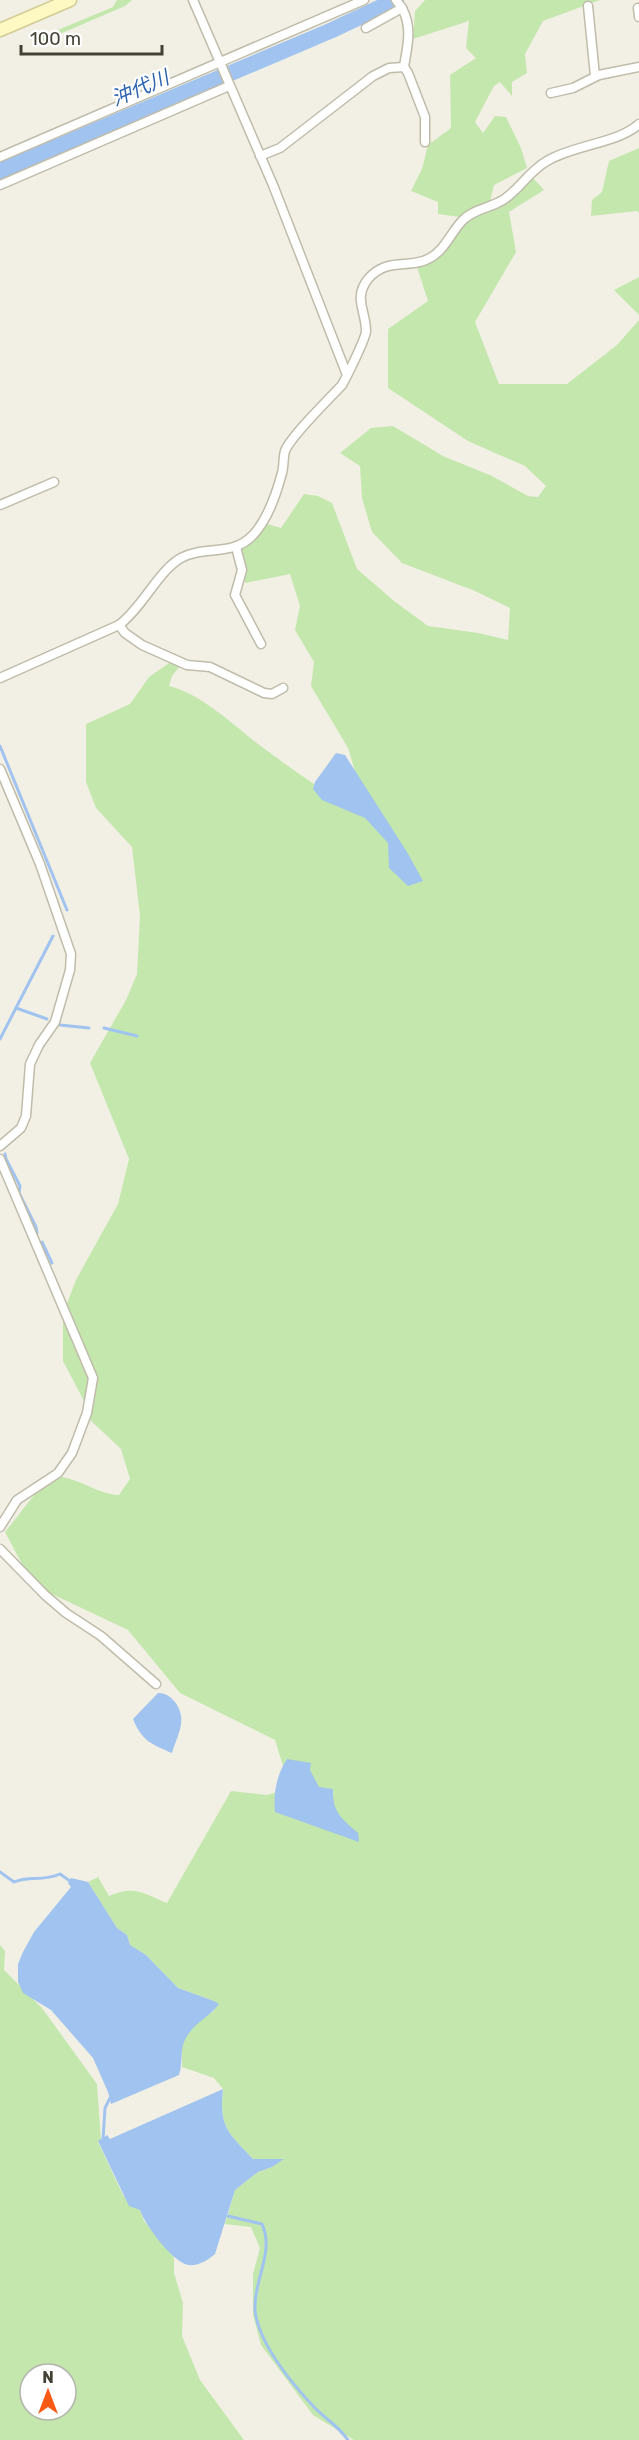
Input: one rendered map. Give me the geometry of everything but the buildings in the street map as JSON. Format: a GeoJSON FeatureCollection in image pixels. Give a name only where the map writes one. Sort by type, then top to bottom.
{"type":"FeatureCollection","features":[{"type":"Feature","properties":{"kind":"main road"},"geometry":{"type":"LineString","coordinates":[[0,30],[70,0]]}},
{"type":"Feature","properties":{"kind":"street"},"geometry":{"type":"LineString","coordinates":[[193,0],[260,156],[347,375]]}},
{"type":"Feature","properties":{"kind":"street"},"geometry":{"type":"LineString","coordinates":[[0,157],[364,0]]}},
{"type":"Feature","properties":{"kind":"street"},"geometry":{"type":"LineString","coordinates":[[396,0],[407,18],[410,33],[404,67],[425,117],[425,142]]}},
{"type":"Feature","properties":{"kind":"street"},"geometry":{"type":"LineString","coordinates":[[588,6],[595,76]]}},
{"type":"Feature","properties":{"kind":"street"},"geometry":{"type":"LineString","coordinates":[[366,28],[402,8]]}},
{"type":"Feature","properties":{"kind":"street"},"geometry":{"type":"LineString","coordinates":[[638,8],[639,17]]}},
{"type":"Feature","properties":{"kind":"street"},"geometry":{"type":"LineString","coordinates":[[551,93],[573,88],[595,76],[639,66]]}},
{"type":"Feature","properties":{"kind":"street"},"geometry":{"type":"LineString","coordinates":[[260,156],[280,148],[373,76],[389,68],[404,67]]}},
{"type":"Feature","properties":{"kind":"street"},"geometry":{"type":"LineString","coordinates":[[0,185],[229,86]]}},
{"type":"Feature","properties":{"kind":"street"},"geometry":{"type":"LineString","coordinates":[[0,678],[119,625],[132,616],[172,564],[182,557],[236,547],[252,537],[264,522],[282,472],[285,451],[342,385],[367,332],[360,305],[360,293],[366,281],[375,272],[386,265],[429,259],[439,251],[471,212],[500,202],[513,193],[534,169],[576,148],[619,136],[639,124]]}},
{"type":"Feature","properties":{"kind":"street"},"geometry":{"type":"LineString","coordinates":[[0,505],[54,482]]}},
{"type":"Feature","properties":{"kind":"street"},"geometry":{"type":"LineString","coordinates":[[236,547],[242,570],[235,595],[261,644]]}},
{"type":"Feature","properties":{"kind":"street"},"geometry":{"type":"LineString","coordinates":[[119,625],[124,633],[142,645],[187,665],[210,667],[264,693],[272,694],[283,688]]}},
{"type":"Feature","properties":{"kind":"street"},"geometry":{"type":"LineString","coordinates":[[0,769],[40,864],[71,954],[70,970],[55,1022],[39,1045],[30,1064],[26,1116],[21,1128],[0,1146]]}},
{"type":"Feature","properties":{"kind":"street"},"geometry":{"type":"LineString","coordinates":[[0,1159],[93,1378],[87,1413],[72,1453],[58,1473],[17,1500],[0,1527]]}},
{"type":"Feature","properties":{"kind":"street"},"geometry":{"type":"LineString","coordinates":[[0,1550],[45,1595],[66,1613],[101,1636],[156,1684]]}},
{"type":"Feature","properties":{"kind":"green space"},"geometry":{"type":"Polygon","coordinates":[[[117,0],[132,0],[125,6],[39,43],[36,39],[113,7],[117,0]]]}},
{"type":"Feature","properties":{"kind":"green space"},"geometry":{"type":"Polygon","coordinates":[[[425,0],[600,0],[543,21],[525,54],[527,73],[512,82],[512,96],[500,82],[494,86],[475,122],[483,133],[495,116],[506,117],[521,148],[527,168],[494,185],[490,202],[471,209],[460,217],[438,214],[438,202],[411,191],[422,169],[428,145],[451,128],[450,75],[476,58],[466,48],[469,21],[413,39],[415,11],[425,0]]]}},
{"type":"Feature","properties":{"kind":"green space"},"geometry":{"type":"Polygon","coordinates":[[[639,148],[639,213],[637,211],[591,216],[592,200],[602,192],[609,161],[639,148]]]}},
{"type":"Feature","properties":{"kind":"green space"},"geometry":{"type":"Polygon","coordinates":[[[533,178],[544,190],[509,212],[516,252],[475,322],[499,384],[567,384],[617,345],[639,320],[639,2440],[354,2440],[313,2415],[261,2345],[253,2315],[253,2274],[260,2248],[251,2227],[225,2224],[235,2190],[258,2172],[272,2167],[282,2159],[253,2159],[231,2135],[224,2121],[223,2089],[214,2078],[182,2067],[183,2041],[199,2022],[214,2011],[214,2001],[178,1988],[146,1955],[130,1945],[127,1935],[117,1928],[88,1882],[98,1877],[109,1896],[132,1891],[145,1893],[167,1903],[231,1791],[267,1795],[290,1788],[275,1740],[180,1693],[128,1630],[33,1585],[5,1532],[35,1494],[61,1477],[119,1495],[130,1479],[121,1449],[89,1419],[84,1401],[63,1361],[63,1314],[76,1280],[118,1204],[129,1159],[90,1063],[126,1000],[137,974],[140,916],[132,847],[96,808],[86,782],[86,724],[130,704],[149,677],[172,661],[180,666],[172,676],[169,686],[193,696],[216,710],[282,762],[355,811],[363,798],[348,748],[311,686],[314,662],[295,630],[300,606],[290,574],[245,583],[245,567],[240,549],[267,524],[281,528],[304,494],[318,496],[332,503],[357,569],[428,626],[508,640],[510,608],[475,591],[402,563],[372,532],[362,498],[360,466],[340,453],[371,428],[393,426],[443,456],[492,476],[528,496],[538,497],[546,486],[525,466],[468,441],[388,388],[388,329],[428,301],[417,267],[437,258],[473,214],[509,200],[533,178]]]}},
{"type":"Feature","properties":{"kind":"green space"},"geometry":{"type":"Polygon","coordinates":[[[639,277],[639,315],[614,290],[639,277]]]}},
{"type":"Feature","properties":{"kind":"green space"},"geometry":{"type":"Polygon","coordinates":[[[0,1945],[5,1951],[4,1970],[42,2008],[97,2084],[101,2140],[98,2142],[123,2195],[140,2210],[144,2221],[174,2257],[174,2273],[183,2303],[182,2336],[200,2380],[244,2440],[0,2440],[0,1945]]]}},
{"type":"Feature","properties":{"kind":"water"},"geometry":{"type":"Polygon","coordinates":[[[336,753],[345,755],[423,881],[408,886],[389,868],[388,843],[365,818],[322,800],[313,789],[315,782],[336,753]]]}},
{"type":"Feature","properties":{"kind":"water"},"geometry":{"type":"Polygon","coordinates":[[[158,1693],[171,1698],[181,1715],[181,1727],[172,1753],[148,1741],[133,1719],[158,1693]]]}},
{"type":"Feature","properties":{"kind":"water"},"geometry":{"type":"Polygon","coordinates":[[[287,1759],[311,1763],[310,1770],[319,1787],[333,1789],[336,1809],[358,1833],[359,1842],[275,1812],[276,1784],[287,1759]]]}},
{"type":"Feature","properties":{"kind":"water"},"geometry":{"type":"Polygon","coordinates":[[[71,1878],[88,1882],[117,1928],[127,1935],[130,1945],[146,1955],[178,1988],[219,2004],[187,2036],[183,2046],[179,2075],[111,2104],[93,2058],[51,2010],[23,1993],[18,1982],[18,1964],[23,1952],[34,1932],[71,1887],[68,1883],[71,1878]]]}},
{"type":"Feature","properties":{"kind":"water"},"geometry":{"type":"Polygon","coordinates":[[[223,2089],[224,2121],[237,2142],[253,2159],[284,2159],[258,2172],[235,2190],[215,2254],[201,2263],[189,2265],[179,2261],[165,2248],[147,2224],[140,2210],[129,2206],[98,2141],[107,2135],[110,2139],[223,2089]]]}},
{"type":"Feature","properties":{"kind":"waterway","name":"沖代川"},"geometry":{"type":"LineString","coordinates":[[0,171],[330,31],[396,0]]}},
{"type":"Feature","properties":{"kind":"waterway"},"geometry":{"type":"LineString","coordinates":[[0,746],[67,910]]}},
{"type":"Feature","properties":{"kind":"waterway"},"geometry":{"type":"LineString","coordinates":[[0,1039],[53,936]]}},
{"type":"Feature","properties":{"kind":"waterway"},"geometry":{"type":"LineString","coordinates":[[16,1008],[47,1019]]}},
{"type":"Feature","properties":{"kind":"waterway"},"geometry":{"type":"LineString","coordinates":[[60,1025],[89,1028]]}},
{"type":"Feature","properties":{"kind":"waterway"},"geometry":{"type":"LineString","coordinates":[[104,1028],[137,1036]]}},
{"type":"Feature","properties":{"kind":"waterway"},"geometry":{"type":"LineString","coordinates":[[5,1154],[20,1186],[19,1193],[37,1233]]}},
{"type":"Feature","properties":{"kind":"waterway"},"geometry":{"type":"LineString","coordinates":[[42,1242],[52,1263]]}},
{"type":"Feature","properties":{"kind":"waterway"},"geometry":{"type":"LineString","coordinates":[[0,1872],[14,1882],[60,1874],[70,1881]]}},
{"type":"Feature","properties":{"kind":"waterway"},"geometry":{"type":"LineString","coordinates":[[103,2139],[105,2108],[110,2098]]}},
{"type":"Feature","properties":{"kind":"waterway"},"geometry":{"type":"LineString","coordinates":[[228,2216],[262,2224],[266,2245],[255,2299],[255,2310],[263,2336],[278,2363],[297,2388],[348,2440]]}}]}
